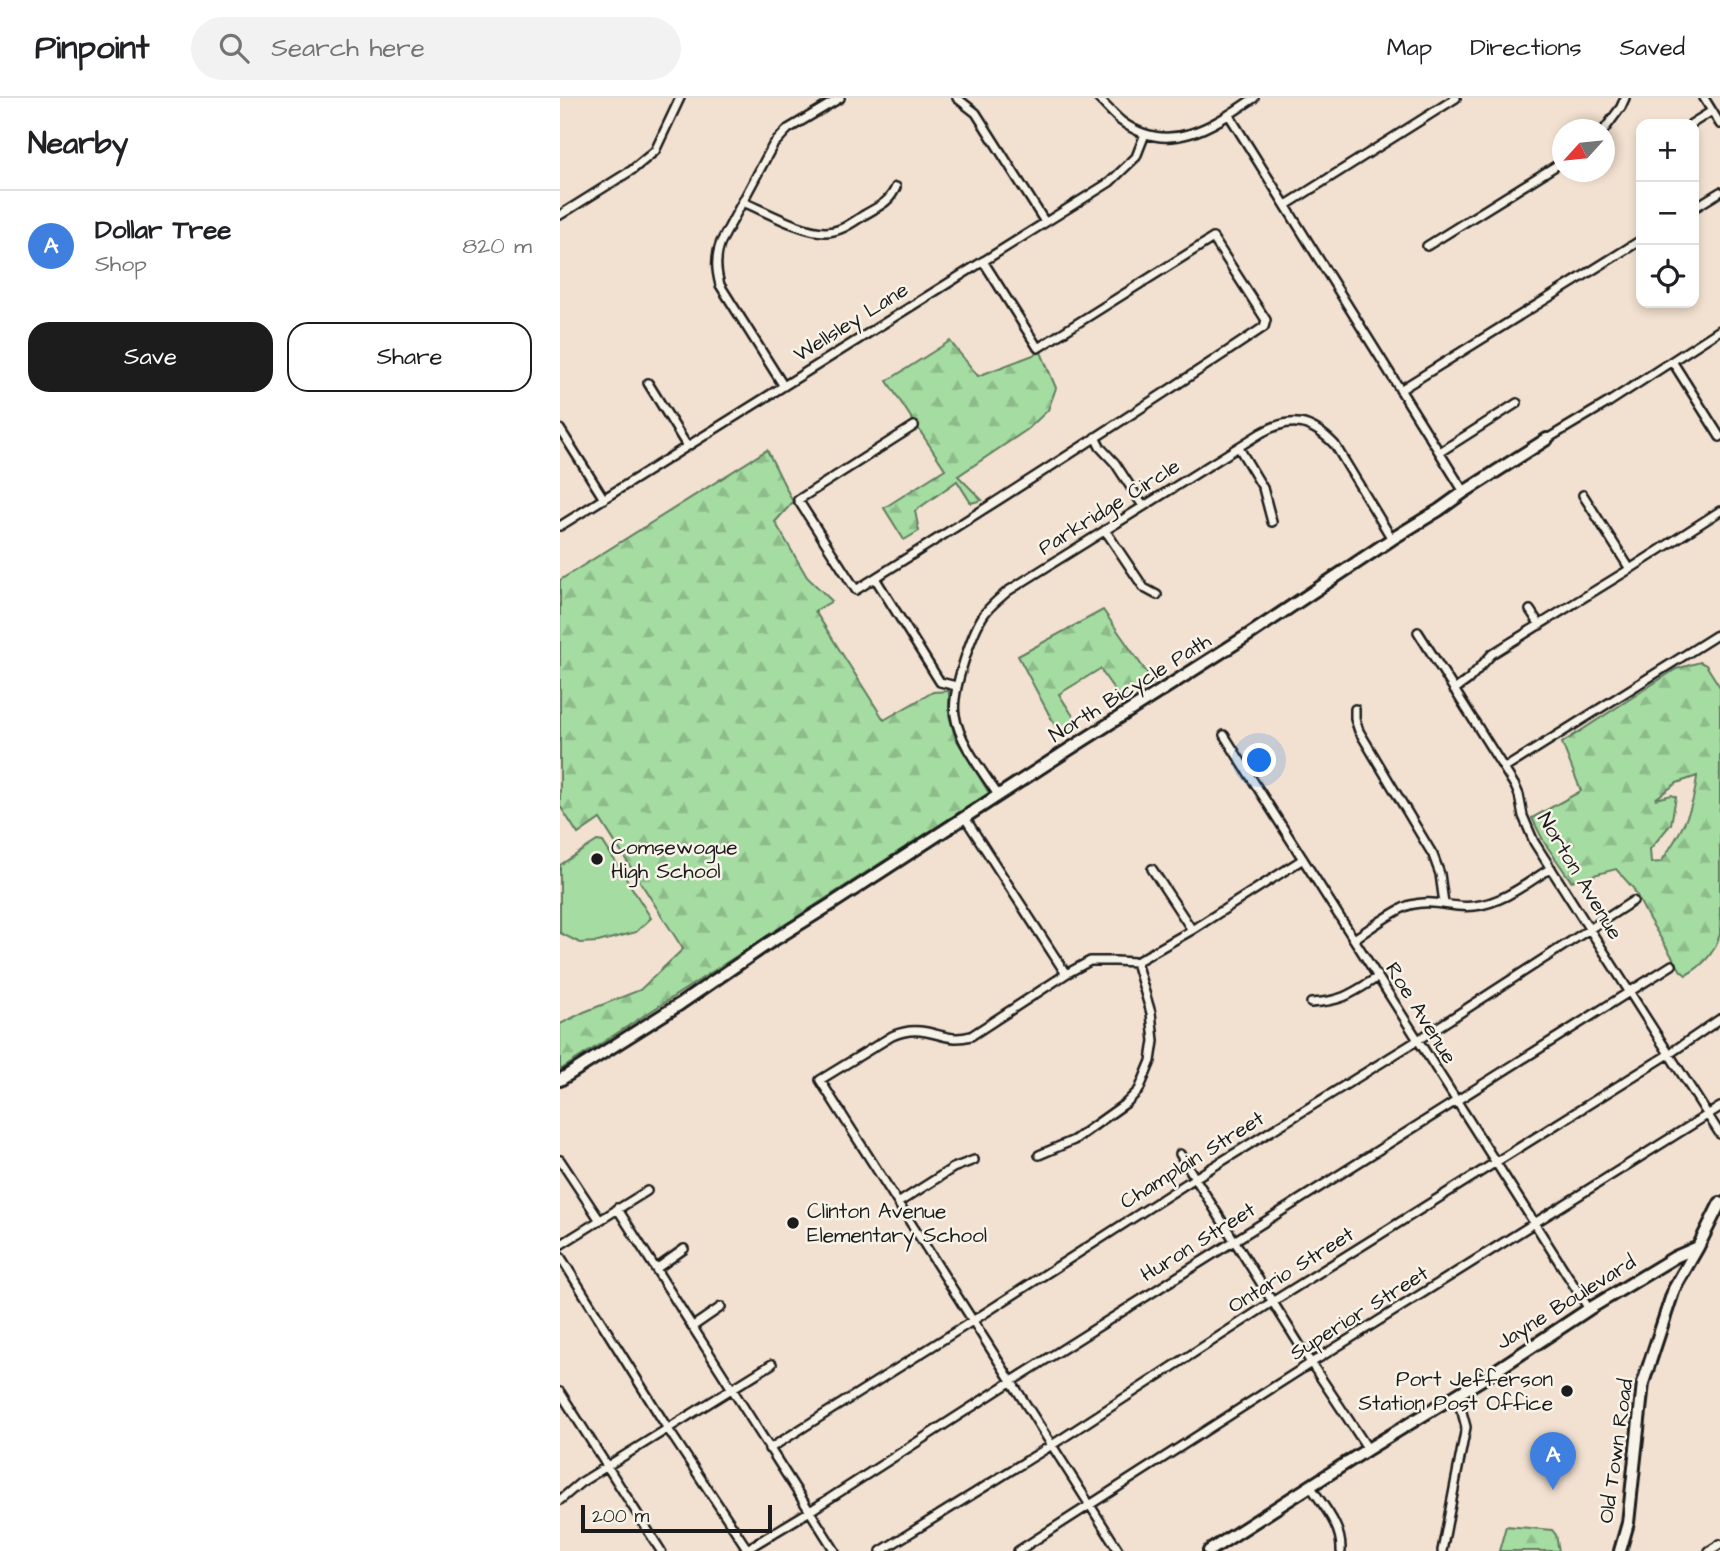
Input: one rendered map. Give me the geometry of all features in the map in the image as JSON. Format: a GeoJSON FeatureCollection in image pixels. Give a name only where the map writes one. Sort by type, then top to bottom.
{"type":"FeatureCollection","features":[{"type":"Feature","properties":{"kind":"street"},"geometry":{"type":"LineString","coordinates":[[560,215],[632,170],[655,151],[680,98]]}},
{"type":"Feature","properties":{"kind":"street"},"geometry":{"type":"LineString","coordinates":[[783,385],[723,290],[717,273],[718,249],[765,157],[782,135],[796,123],[840,98]]}},
{"type":"Feature","properties":{"kind":"street"},"geometry":{"type":"LineString","coordinates":[[957,98],[976,113],[1045,222]]}},
{"type":"Feature","properties":{"kind":"street"},"geometry":{"type":"LineString","coordinates":[[1098,98],[1121,121],[1145,134],[1166,137],[1189,135],[1213,125],[1254,98]]}},
{"type":"Feature","properties":{"kind":"street"},"geometry":{"type":"LineString","coordinates":[[1286,205],[1456,98]]}},
{"type":"Feature","properties":{"kind":"street"},"geometry":{"type":"LineString","coordinates":[[1612,119],[1625,98]]}},
{"type":"Feature","properties":{"kind":"street"},"geometry":{"type":"LineString","coordinates":[[1704,98],[1720,124]]}},
{"type":"Feature","properties":{"kind":"street"},"geometry":{"type":"LineString","coordinates":[[1699,119],[1712,111]]}},
{"type":"Feature","properties":{"kind":"street"},"geometry":{"type":"LineString","coordinates":[[1229,115],[1464,492]]}},
{"type":"Feature","properties":{"kind":"street","name":"Wellsley Lane"},"geometry":{"type":"LineString","coordinates":[[560,526],[1110,182],[1136,157],[1145,134]]}},
{"type":"Feature","properties":{"kind":"street"},"geometry":{"type":"LineString","coordinates":[[1427,246],[1552,169]]}},
{"type":"Feature","properties":{"kind":"street"},"geometry":{"type":"LineString","coordinates":[[743,202],[804,228],[825,232],[850,224],[891,198],[896,187]]}},
{"type":"Feature","properties":{"kind":"street"},"geometry":{"type":"LineString","coordinates":[[1699,205],[1720,191]]}},
{"type":"Feature","properties":{"kind":"street"},"geometry":{"type":"LineString","coordinates":[[914,426],[798,500],[856,590],[1151,402],[1264,327],[1266,320],[1213,238],[1038,348],[983,261]]}},
{"type":"Feature","properties":{"kind":"street"},"geometry":{"type":"LineString","coordinates":[[1401,390],[1636,243]]}},
{"type":"Feature","properties":{"kind":"street","name":"North Bicycle Path"},"geometry":{"type":"LineString","coordinates":[[560,1080],[1270,622],[1464,492],[1720,330]]}},
{"type":"Feature","properties":{"kind":"street"},"geometry":{"type":"LineString","coordinates":[[1672,360],[1720,437]]}},
{"type":"Feature","properties":{"kind":"street"},"geometry":{"type":"LineString","coordinates":[[648,383],[687,446]]}},
{"type":"Feature","properties":{"kind":"street"},"geometry":{"type":"LineString","coordinates":[[1440,452],[1517,403]]}},
{"type":"Feature","properties":{"kind":"street","name":"Parkridge Circle"},"geometry":{"type":"LineString","coordinates":[[998,795],[964,742],[954,715],[954,701],[956,686],[978,625],[994,602],[1008,591],[1261,433],[1282,423],[1294,422],[1314,427],[1335,445],[1392,539]]}},
{"type":"Feature","properties":{"kind":"street"},"geometry":{"type":"LineString","coordinates":[[560,429],[604,499]]}},
{"type":"Feature","properties":{"kind":"street"},"geometry":{"type":"LineString","coordinates":[[1095,437],[1143,506]]}},
{"type":"Feature","properties":{"kind":"street"},"geometry":{"type":"LineString","coordinates":[[1239,448],[1264,488],[1272,522]]}},
{"type":"Feature","properties":{"kind":"street"},"geometry":{"type":"LineString","coordinates":[[1585,497],[1630,569]]}},
{"type":"Feature","properties":{"kind":"street"},"geometry":{"type":"LineString","coordinates":[[1454,690],[1468,680],[1492,654],[1720,511]]}},
{"type":"Feature","properties":{"kind":"street"},"geometry":{"type":"LineString","coordinates":[[1105,530],[1144,588],[1157,595]]}},
{"type":"Feature","properties":{"kind":"street"},"geometry":{"type":"LineString","coordinates":[[875,578],[940,682],[956,686]]}},
{"type":"Feature","properties":{"kind":"street"},"geometry":{"type":"LineString","coordinates":[[1530,610],[1539,625]]}},
{"type":"Feature","properties":{"kind":"street","name":"Norton Avenue"},"geometry":{"type":"LineString","coordinates":[[1419,632],[1505,768],[1519,795],[1527,828],[1720,1134]]}},
{"type":"Feature","properties":{"kind":"street"},"geometry":{"type":"LineString","coordinates":[[1505,768],[1720,633]]}},
{"type":"Feature","properties":{"kind":"street"},"geometry":{"type":"LineString","coordinates":[[1355,709],[1359,731],[1433,855],[1440,874],[1444,903]]}},
{"type":"Feature","properties":{"kind":"street","name":"Roe Avenue"},"geometry":{"type":"LineString","coordinates":[[1224,735],[1589,1309]]}},
{"type":"Feature","properties":{"kind":"street"},"geometry":{"type":"LineString","coordinates":[[965,818],[1066,974]]}},
{"type":"Feature","properties":{"kind":"street"},"geometry":{"type":"LineString","coordinates":[[1119,1551],[820,1080],[898,1033],[921,1031],[949,1038],[971,1036],[1090,961],[1136,962],[1192,930],[1303,859]]}},
{"type":"Feature","properties":{"kind":"street"},"geometry":{"type":"LineString","coordinates":[[1354,939],[1406,906],[1424,902],[1473,906],[1491,902],[1507,896],[1551,868]]}},
{"type":"Feature","properties":{"kind":"street"},"geometry":{"type":"LineString","coordinates":[[1152,869],[1192,930]]}},
{"type":"Feature","properties":{"kind":"street","name":"Champlain Street"},"geometry":{"type":"LineString","coordinates":[[769,1449],[1195,1178],[1418,1040],[1633,901]]}},
{"type":"Feature","properties":{"kind":"street"},"geometry":{"type":"LineString","coordinates":[[1040,1155],[1074,1140],[1126,1103],[1139,1090],[1151,1061],[1154,1041],[1151,1013],[1136,962]]}},
{"type":"Feature","properties":{"kind":"street","name":"Huron Street"},"geometry":{"type":"LineString","coordinates":[[747,1550],[1672,965]]}},
{"type":"Feature","properties":{"kind":"street"},"geometry":{"type":"LineString","coordinates":[[1311,1003],[1332,1002],[1346,997],[1378,977]]}},
{"type":"Feature","properties":{"kind":"street","name":"Ontario Street"},"geometry":{"type":"LineString","coordinates":[[881,1551],[1669,1054],[1720,1019]]}},
{"type":"Feature","properties":{"kind":"street","name":"Superior Street"},"geometry":{"type":"LineString","coordinates":[[1018,1551],[1311,1363],[1720,1107]]}},
{"type":"Feature","properties":{"kind":"street"},"geometry":{"type":"LineString","coordinates":[[1180,1154],[1368,1449]]}},
{"type":"Feature","properties":{"kind":"street"},"geometry":{"type":"LineString","coordinates":[[560,1160],[599,1219]]}},
{"type":"Feature","properties":{"kind":"street"},"geometry":{"type":"LineString","coordinates":[[898,1203],[953,1168],[974,1160]]}},
{"type":"Feature","properties":{"kind":"street"},"geometry":{"type":"LineString","coordinates":[[560,1245],[647,1191]]}},
{"type":"Feature","properties":{"kind":"street","name":"Old Town Road"},"geometry":{"type":"LineString","coordinates":[[1620,1551],[1628,1522],[1643,1383],[1674,1289],[1720,1203]]}},
{"type":"Feature","properties":{"kind":"street"},"geometry":{"type":"LineString","coordinates":[[617,1208],[835,1551]]}},
{"type":"Feature","properties":{"kind":"street","name":"Jayne Boulevard"},"geometry":{"type":"LineString","coordinates":[[1209,1551],[1589,1309],[1675,1257],[1698,1247]]}},
{"type":"Feature","properties":{"kind":"street"},"geometry":{"type":"LineString","coordinates":[[656,1269],[684,1249]]}},
{"type":"Feature","properties":{"kind":"street"},"geometry":{"type":"LineString","coordinates":[[560,1256],[747,1550]]}},
{"type":"Feature","properties":{"kind":"street"},"geometry":{"type":"LineString","coordinates":[[692,1327],[721,1307]]}},
{"type":"Feature","properties":{"kind":"street"},"geometry":{"type":"LineString","coordinates":[[560,1500],[580,1483],[772,1364]]}},
{"type":"Feature","properties":{"kind":"street"},"geometry":{"type":"LineString","coordinates":[[560,1392],[661,1551]]}},
{"type":"Feature","properties":{"kind":"street"},"geometry":{"type":"LineString","coordinates":[[1442,1551],[1466,1427],[1454,1397]]}},
{"type":"Feature","properties":{"kind":"street"},"geometry":{"type":"LineString","coordinates":[[1311,1487],[1339,1532],[1341,1551]]}},
{"type":"Feature","properties":{"kind":"street"},"geometry":{"type":"LineString","coordinates":[[1709,1551],[1720,1544]]}},
{"type":"Feature","properties":{"kind":"green space"},"geometry":{"type":"Polygon","coordinates":[[[950,341],[978,376],[1041,352],[1056,388],[1048,410],[1028,429],[958,476],[982,500],[971,503],[957,481],[915,511],[919,531],[904,540],[884,508],[945,469],[887,381],[950,341]]]}},
{"type":"Feature","properties":{"kind":"green space"},"geometry":{"type":"Polygon","coordinates":[[[767,450],[793,502],[775,522],[807,577],[832,601],[815,611],[884,720],[933,692],[949,691],[949,715],[955,737],[989,793],[560,1070],[560,1024],[640,990],[683,949],[600,819],[578,834],[560,806],[560,580],[767,450]]]}},
{"type":"Feature","properties":{"kind":"green space"},"geometry":{"type":"Polygon","coordinates":[[[1103,610],[1154,683],[1122,701],[1100,669],[1059,694],[1080,727],[1061,737],[1018,656],[1103,610]]]}},
{"type":"Feature","properties":{"kind":"green space"},"geometry":{"type":"Polygon","coordinates":[[[1700,662],[1706,665],[1720,687],[1720,934],[1708,958],[1686,975],[1649,919],[1633,888],[1616,869],[1571,881],[1544,842],[1532,818],[1581,791],[1562,743],[1676,669],[1700,662]],[[1697,776],[1677,783],[1655,799],[1672,795],[1676,797],[1671,824],[1650,849],[1651,863],[1661,862],[1674,842],[1685,822],[1697,776]]]}},
{"type":"Feature","properties":{"kind":"green space"},"geometry":{"type":"Polygon","coordinates":[[[597,841],[603,842],[651,918],[636,932],[598,942],[580,943],[560,933],[560,865],[597,841]]]}},
{"type":"Feature","properties":{"kind":"green space"},"geometry":{"type":"Polygon","coordinates":[[[1506,1526],[1552,1530],[1556,1535],[1559,1551],[1499,1551],[1506,1526]]]}},
{"type":"Feature","properties":{"kind":"place","name":"Comsewogue High School"},"geometry":{"type":"Point","coordinates":[597,859]}},
{"type":"Feature","properties":{"kind":"place","name":"Clinton Avenue Elementary School"},"geometry":{"type":"Point","coordinates":[793,1223]}},
{"type":"Feature","properties":{"kind":"place","name":"Port Jefferson Station Post Office"},"geometry":{"type":"Point","coordinates":[1567,1391]}},
{"type":"Feature","properties":{"kind":"place","name":"Dollar Tree"},"geometry":{"type":"Point","coordinates":[1553,1490]}}]}
